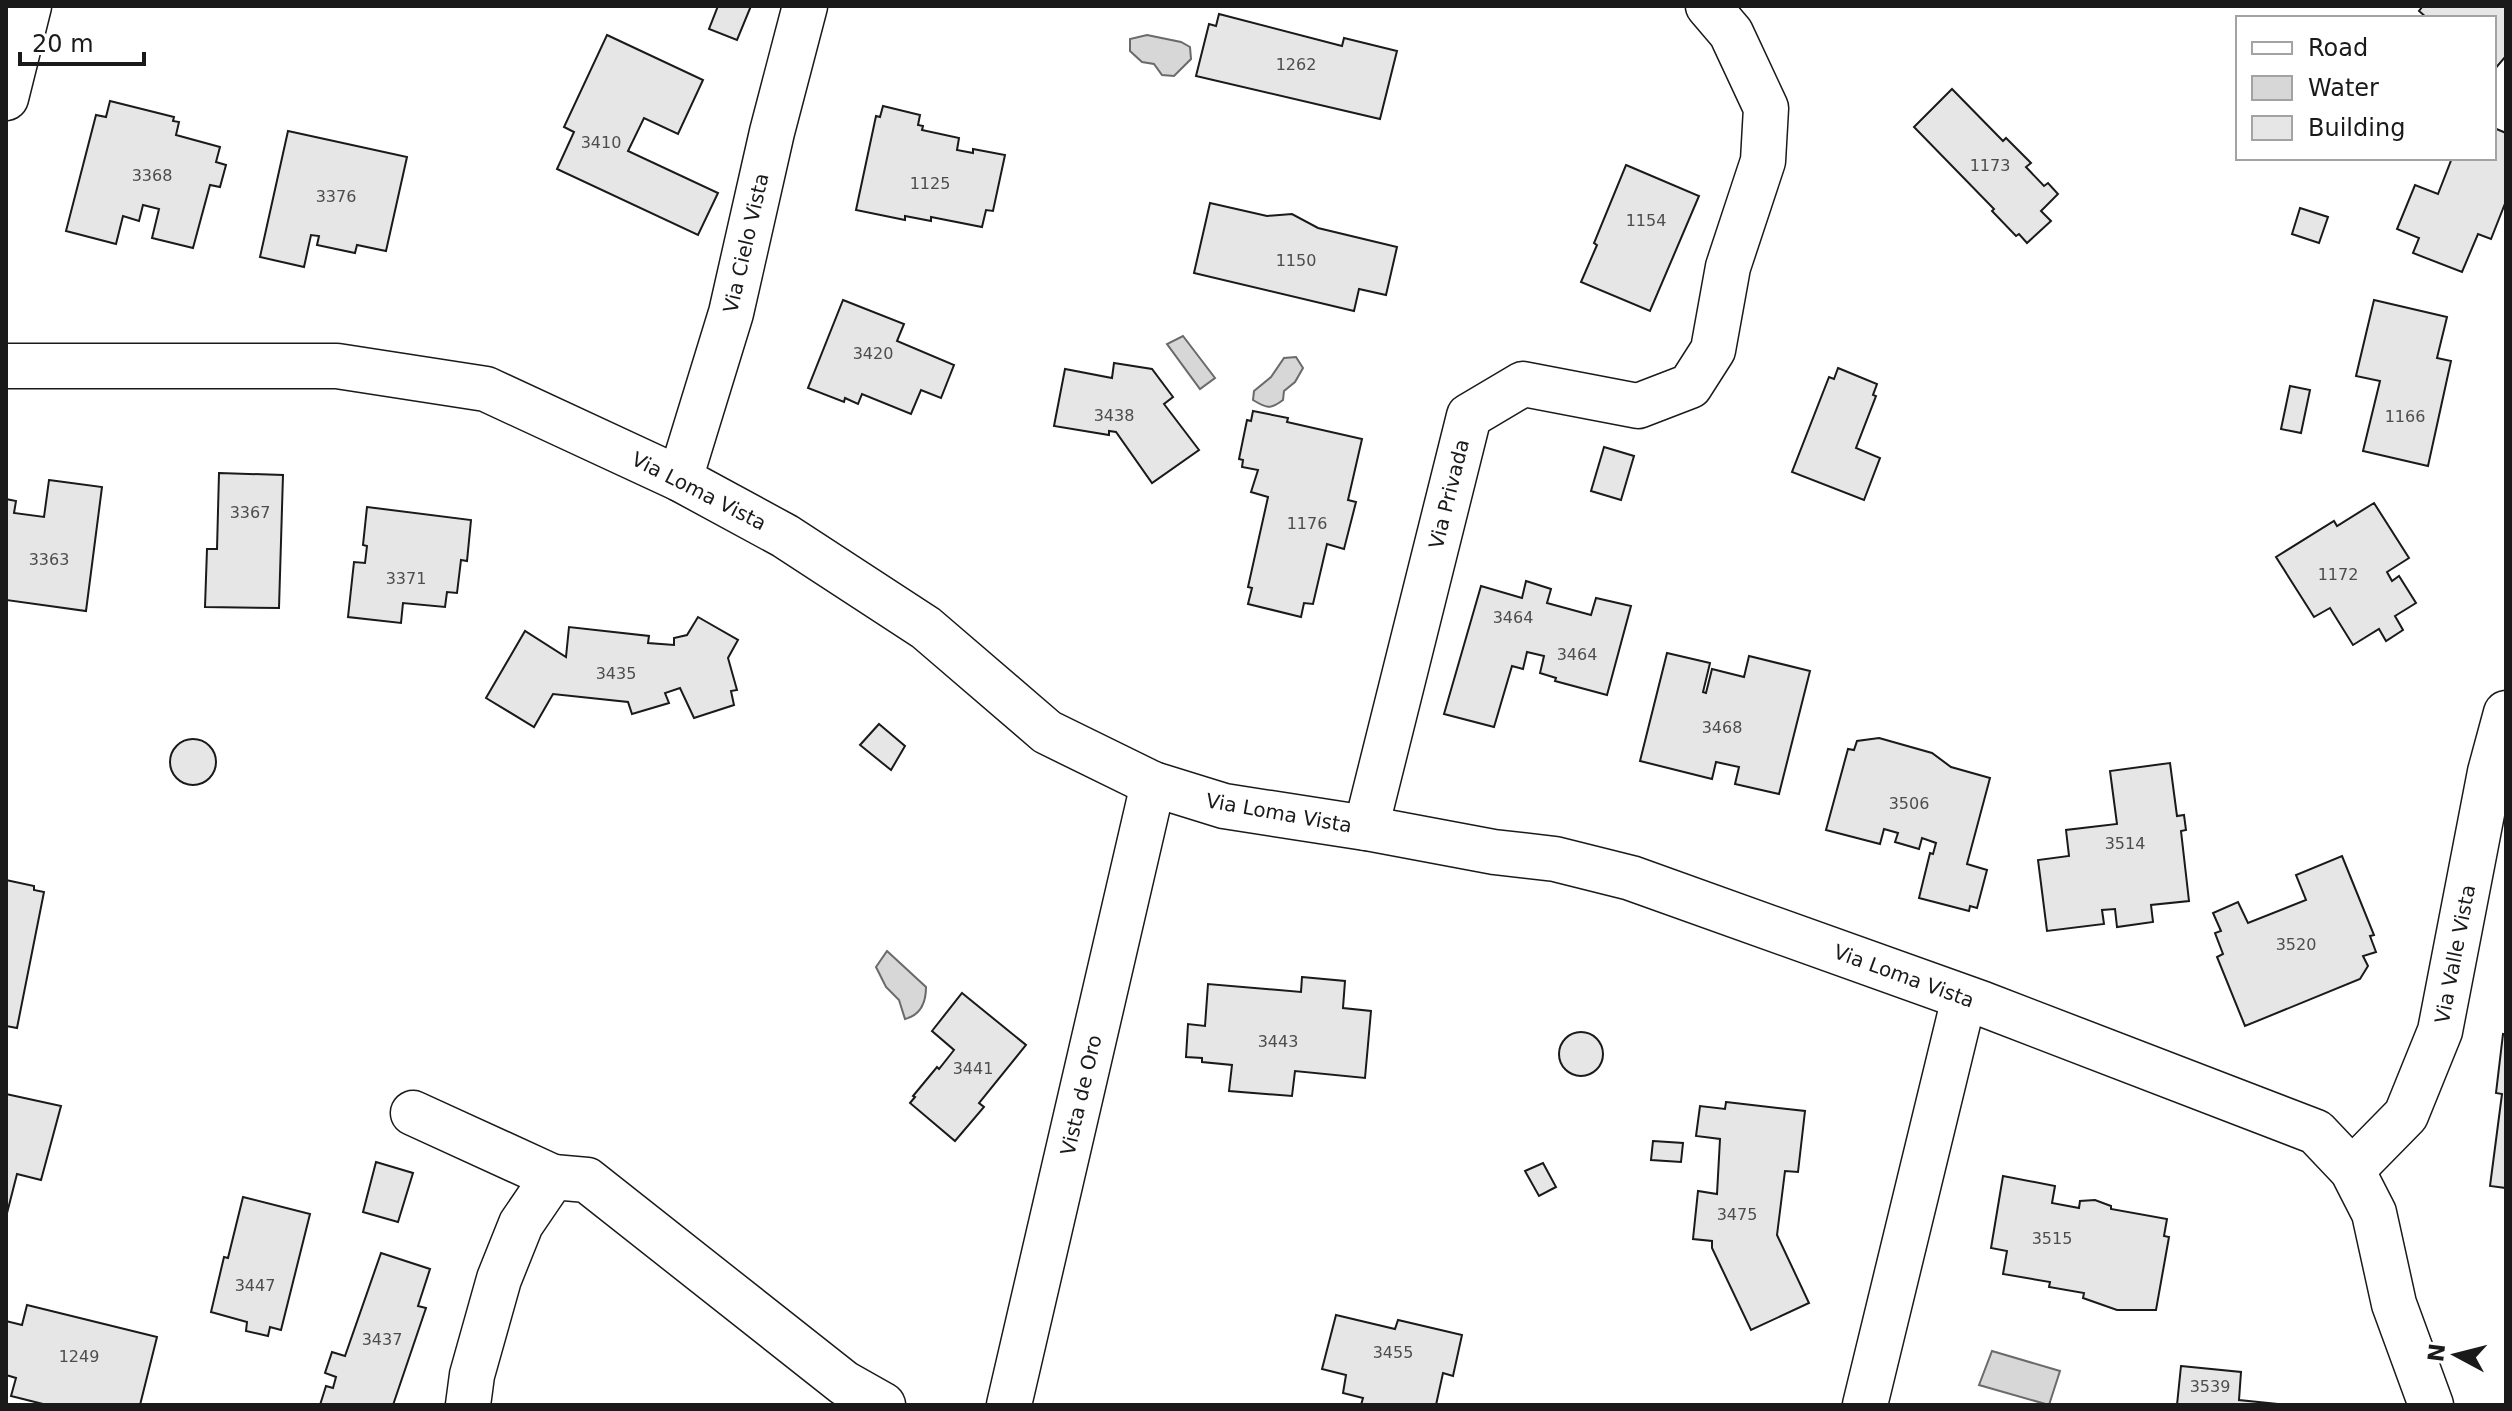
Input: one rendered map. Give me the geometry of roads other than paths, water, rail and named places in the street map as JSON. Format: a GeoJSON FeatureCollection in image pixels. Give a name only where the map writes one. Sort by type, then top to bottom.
{"type":"FeatureCollection","features":[{"type":"Feature","properties":{"kind":"street"},"geometry":{"type":"LineString","coordinates":[[6,98],[29,6]]}},
{"type":"Feature","properties":{"kind":"street","name":"Via Cielo Vista"},"geometry":{"type":"LineString","coordinates":[[680,479],[731,313],[772,132],[805,6]]}},
{"type":"Feature","properties":{"kind":"street","name":"Via Privada"},"geometry":{"type":"LineString","coordinates":[[1366,828],[1469,416],[1523,384],[1638,406],[1690,386],[1713,350],[1728,267],[1763,161],[1766,108],[1731,33],[1708,6]]}},
{"type":"Feature","properties":{"kind":"street","name":"Via Loma Vista"},"geometry":{"type":"LineString","coordinates":[[6,366],[337,366],[486,389],[680,479],[785,536],[926,628],[1047,732],[1153,784],[1224,806],[1494,852],[1555,859],[1631,878],[1964,998],[2316,1132],[2352,1170],[2374,1213],[2394,1304],[2431,1405]]}},
{"type":"Feature","properties":{"kind":"street","name":"Via Valle Vista"},"geometry":{"type":"LineString","coordinates":[[2352,1170],[2406,1115],[2440,1031],[2490,772],[2506,713]]}},
{"type":"Feature","properties":{"kind":"street","name":"Vista de Oro"},"geometry":{"type":"LineString","coordinates":[[1009,1405],[1153,784]]}},
{"type":"Feature","properties":{"kind":"street"},"geometry":{"type":"LineString","coordinates":[[1865,1405],[1964,998]]}},
{"type":"Feature","properties":{"kind":"street"},"geometry":{"type":"LineString","coordinates":[[413,1113],[553,1177],[587,1180],[844,1383],[883,1405]]}},
{"type":"Feature","properties":{"kind":"street"},"geometry":{"type":"LineString","coordinates":[[468,1405],[472,1375],[499,1279],[521,1224],[553,1177]]}},
{"type":"Feature","properties":{"kind":"water"},"geometry":{"type":"Polygon","coordinates":[[[1147,35],[1181,42],[1190,47],[1191,59],[1174,76],[1162,75],[1154,64],[1142,62],[1130,51],[1130,39],[1147,35]]]}},
{"type":"Feature","properties":{"kind":"water"},"geometry":{"type":"Polygon","coordinates":[[[1183,336],[1215,378],[1200,389],[1167,344],[1183,336]]]}},
{"type":"Feature","properties":{"kind":"water"},"geometry":{"type":"Polygon","coordinates":[[[1296,357],[1303,368],[1295,382],[1284,391],[1283,400],[1268,407],[1253,400],[1254,391],[1271,377],[1284,358],[1296,357]]]}},
{"type":"Feature","properties":{"kind":"water"},"geometry":{"type":"Polygon","coordinates":[[[887,951],[926,987],[922,1008],[905,1019],[899,1000],[886,987],[876,967],[887,951]]]}},
{"type":"Feature","properties":{"kind":"water"},"geometry":{"type":"Polygon","coordinates":[[[1992,1351],[2060,1371],[2049,1405],[1979,1385],[1992,1351]]]}}]}
